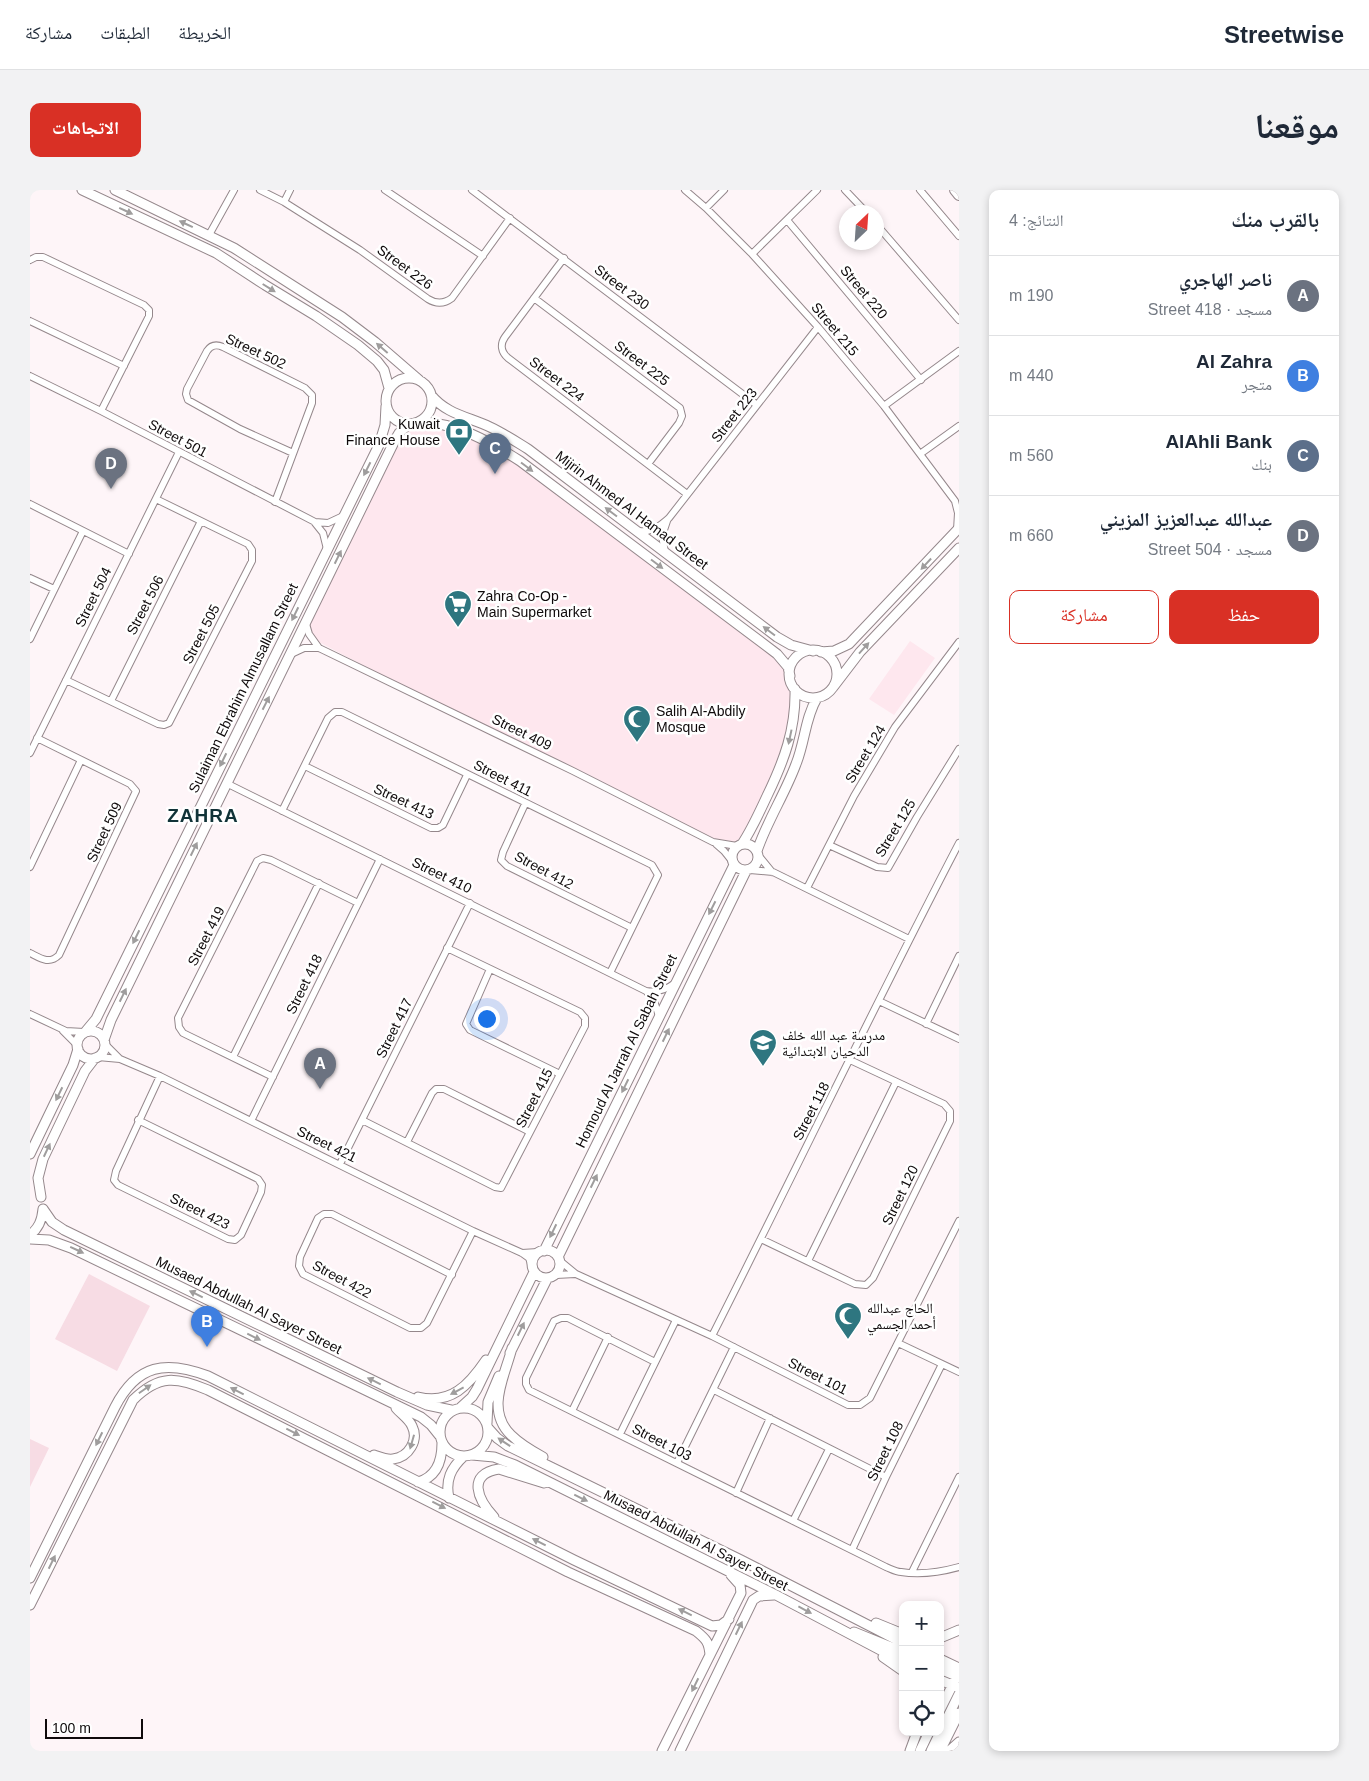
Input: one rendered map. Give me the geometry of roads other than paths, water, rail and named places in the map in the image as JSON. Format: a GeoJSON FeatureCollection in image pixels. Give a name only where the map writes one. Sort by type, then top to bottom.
{"type":"FeatureCollection","features":[{"type":"Feature","properties":{"kind":"main road"},"geometry":{"type":"LineString","coordinates":[[955,190],[959,195]]}},
{"type":"Feature","properties":{"kind":"street"},"geometry":{"type":"LineString","coordinates":[[82,190],[226,259],[270,289],[323,320],[358,345],[381,365],[387,376],[389,388],[385,400],[389,413],[394,419],[401,423],[409,424],[419,422],[430,410],[431,395],[424,384],[376,342],[342,317],[234,248],[115,190]]}},
{"type":"Feature","properties":{"kind":"street"},"geometry":{"type":"LineString","coordinates":[[209,235],[234,190]]}},
{"type":"Feature","properties":{"kind":"street","name":"Street 226"},"geometry":{"type":"LineString","coordinates":[[260,190],[284,202],[360,250],[436,303],[445,302],[452,298],[510,218]]}},
{"type":"Feature","properties":{"kind":"street"},"geometry":{"type":"LineString","coordinates":[[284,202],[290,190]]}},
{"type":"Feature","properties":{"kind":"street"},"geometry":{"type":"LineString","coordinates":[[385,190],[483,256]]}},
{"type":"Feature","properties":{"kind":"street","name":"Street 230"},"geometry":{"type":"LineString","coordinates":[[472,190],[757,405]]}},
{"type":"Feature","properties":{"kind":"street","name":"Street 215"},"geometry":{"type":"LineString","coordinates":[[685,190],[752,254],[818,327],[884,406],[952,496],[958,512],[958,529]]}},
{"type":"Feature","properties":{"kind":"street"},"geometry":{"type":"LineString","coordinates":[[706,208],[724,190]]}},
{"type":"Feature","properties":{"kind":"street"},"geometry":{"type":"LineString","coordinates":[[752,254],[817,190]]}},
{"type":"Feature","properties":{"kind":"street"},"geometry":{"type":"LineString","coordinates":[[846,190],[860,205]]}},
{"type":"Feature","properties":{"kind":"street"},"geometry":{"type":"LineString","coordinates":[[920,190],[959,236]]}},
{"type":"Feature","properties":{"kind":"street"},"geometry":{"type":"LineString","coordinates":[[145,220],[144,212],[151,207]]}},
{"type":"Feature","properties":{"kind":"street","name":"Street 220"},"geometry":{"type":"LineString","coordinates":[[787,220],[921,380]]}},
{"type":"Feature","properties":{"kind":"street"},"geometry":{"type":"LineString","coordinates":[[884,233],[959,320]]}},
{"type":"Feature","properties":{"kind":"street"},"geometry":{"type":"LineString","coordinates":[[226,259],[234,256],[234,248]]}},
{"type":"Feature","properties":{"kind":"street"},"geometry":{"type":"LineString","coordinates":[[30,260],[36,257],[43,257],[148,308],[149,316],[101,411]]}},
{"type":"Feature","properties":{"kind":"street","name":"Street 224"},"geometry":{"type":"LineString","coordinates":[[564,258],[503,340],[503,352],[508,358],[687,494]]}},
{"type":"Feature","properties":{"kind":"street","name":"Street 225"},"geometry":{"type":"LineString","coordinates":[[534,298],[680,408],[682,416],[679,423],[648,464]]}},
{"type":"Feature","properties":{"kind":"street"},"geometry":{"type":"LineString","coordinates":[[30,321],[124,366]]}},
{"type":"Feature","properties":{"kind":"street","name":"Street 223"},"geometry":{"type":"LineString","coordinates":[[636,531],[646,532],[655,529],[669,518],[818,327]]}},
{"type":"Feature","properties":{"kind":"street","name":"Street 502"},"geometry":{"type":"LineString","coordinates":[[275,502],[312,403],[311,393],[308,389],[222,347],[217,345],[211,346],[206,351],[187,389],[188,400],[240,429],[293,453]]}},
{"type":"Feature","properties":{"kind":"street"},"geometry":{"type":"LineString","coordinates":[[884,406],[959,351]]}},
{"type":"Feature","properties":{"kind":"street","name":"Street 501"},"geometry":{"type":"LineString","coordinates":[[30,376],[314,522]]}},
{"type":"Feature","properties":{"kind":"street"},"geometry":{"type":"LineString","coordinates":[[389,388],[399,379],[412,378],[418,380]]}},
{"type":"Feature","properties":{"kind":"street","name":"Mijrin Ahmed Al Hamad Street"},"geometry":{"type":"LineString","coordinates":[[431,395],[439,404],[450,411],[489,426],[521,445],[784,642],[799,648],[817,651]]}},
{"type":"Feature","properties":{"kind":"street","name":"Sulaiman Ebrahim Almusallam Street"},"geometry":{"type":"LineString","coordinates":[[85,1032],[96,1019],[379,445],[385,425],[386,406]]}},
{"type":"Feature","properties":{"kind":"street","name":"Mijrin Ahmed Al Hamad Street"},"geometry":{"type":"LineString","coordinates":[[419,422],[434,422],[456,428],[499,448],[520,461],[777,654],[788,667],[790,676]]}},
{"type":"Feature","properties":{"kind":"street","name":"Sulaiman Ebrahim Almusallam Street"},"geometry":{"type":"LineString","coordinates":[[105,1042],[111,1020],[226,783],[396,438],[409,424]]}},
{"type":"Feature","properties":{"kind":"street"},"geometry":{"type":"LineString","coordinates":[[920,454],[959,426]]}},
{"type":"Feature","properties":{"kind":"street","name":"Street 504"},"geometry":{"type":"LineString","coordinates":[[30,753],[179,452]]}},
{"type":"Feature","properties":{"kind":"street","name":"Street 215"},"geometry":{"type":"LineString","coordinates":[[952,496],[959,501]]}},
{"type":"Feature","properties":{"kind":"street","name":"Street 505"},"geometry":{"type":"LineString","coordinates":[[66,680],[158,724],[164,725],[172,720],[252,561],[253,554],[248,544],[156,499]]}},
{"type":"Feature","properties":{"kind":"street"},"geometry":{"type":"LineString","coordinates":[[30,504],[129,554]]}},
{"type":"Feature","properties":{"kind":"street"},"geometry":{"type":"LineString","coordinates":[[314,522],[328,523],[343,516]]}},
{"type":"Feature","properties":{"kind":"street","name":"Street 223"},"geometry":{"type":"LineString","coordinates":[[665,553],[662,536],[669,518]]}},
{"type":"Feature","properties":{"kind":"street","name":"Street 506"},"geometry":{"type":"LineString","coordinates":[[111,701],[201,521]]}},
{"type":"Feature","properties":{"kind":"street"},"geometry":{"type":"LineString","coordinates":[[314,522],[323,533],[327,549]]}},
{"type":"Feature","properties":{"kind":"street"},"geometry":{"type":"LineString","coordinates":[[909,939],[773,872],[739,870],[733,863],[732,854],[752,829],[785,757],[794,716],[795,689],[790,676],[793,662],[805,652],[834,651],[849,644],[958,529]]}},
{"type":"Feature","properties":{"kind":"street"},"geometry":{"type":"LineString","coordinates":[[30,640],[83,531]]}},
{"type":"Feature","properties":{"kind":"street"},"geometry":{"type":"LineString","coordinates":[[795,689],[805,696],[817,698],[830,692],[860,652],[957,552]]}},
{"type":"Feature","properties":{"kind":"street"},"geometry":{"type":"LineString","coordinates":[[30,578],[54,589]]}},
{"type":"Feature","properties":{"kind":"street"},"geometry":{"type":"LineString","coordinates":[[306,624],[309,634],[319,648]]}},
{"type":"Feature","properties":{"kind":"street","name":"Street 124"},"geometry":{"type":"LineString","coordinates":[[807,888],[854,796],[895,727],[959,642]]}},
{"type":"Feature","properties":{"kind":"street"},"geometry":{"type":"LineString","coordinates":[[291,654],[304,648],[319,648]]}},
{"type":"Feature","properties":{"kind":"street","name":"Street 409"},"geometry":{"type":"LineString","coordinates":[[319,648],[565,767],[713,842],[724,851],[733,863]]}},
{"type":"Feature","properties":{"kind":"street"},"geometry":{"type":"LineString","coordinates":[[817,651],[829,656],[834,662],[837,670],[834,686]]}},
{"type":"Feature","properties":{"kind":"street"},"geometry":{"type":"LineString","coordinates":[[748,870],[757,864],[766,828],[798,760],[809,715],[817,698]]}},
{"type":"Feature","properties":{"kind":"street","name":"Street 411"},"geometry":{"type":"LineString","coordinates":[[282,811],[328,718],[335,712],[342,712],[525,804],[652,865],[658,875],[610,973]]}},
{"type":"Feature","properties":{"kind":"street","name":"Street 509"},"geometry":{"type":"LineString","coordinates":[[30,953],[47,961],[53,960],[59,955],[136,793],[135,788],[130,784],[37,738]]}},
{"type":"Feature","properties":{"kind":"street","name":"Street 125"},"geometry":{"type":"LineString","coordinates":[[829,845],[877,866],[888,868],[959,749]]}},
{"type":"Feature","properties":{"kind":"street"},"geometry":{"type":"LineString","coordinates":[[30,867],[81,760]]}},
{"type":"Feature","properties":{"kind":"street","name":"Street 413"},"geometry":{"type":"LineString","coordinates":[[305,766],[431,828],[438,828],[442,825],[467,775]]}},
{"type":"Feature","properties":{"kind":"street","name":"Street 410"},"geometry":{"type":"LineString","coordinates":[[226,783],[646,991]]}},
{"type":"Feature","properties":{"kind":"street"},"geometry":{"type":"LineString","coordinates":[[767,796],[773,797],[779,803]]}},
{"type":"Feature","properties":{"kind":"street","name":"Street 412"},"geometry":{"type":"LineString","coordinates":[[525,804],[502,852],[501,860],[507,866],[632,928]]}},
{"type":"Feature","properties":{"kind":"street","name":"Street 409"},"geometry":{"type":"LineString","coordinates":[[713,842],[740,845]]}},
{"type":"Feature","properties":{"kind":"street","name":"Street 118"},"geometry":{"type":"LineString","coordinates":[[712,1336],[909,939],[959,843]]}},
{"type":"Feature","properties":{"kind":"street"},"geometry":{"type":"LineString","coordinates":[[740,845],[748,844],[754,847],[773,872]]}},
{"type":"Feature","properties":{"kind":"street","name":"Street 419"},"geometry":{"type":"LineString","coordinates":[[273,1076],[183,1033],[178,1027],[178,1018],[257,861],[263,858],[271,860],[358,903]]}},
{"type":"Feature","properties":{"kind":"street","name":"Street 418"},"geometry":{"type":"LineString","coordinates":[[251,1121],[380,858]]}},
{"type":"Feature","properties":{"kind":"street","name":"Homoud Al Jarrah Al Sabah Street"},"geometry":{"type":"LineString","coordinates":[[541,1252],[639,1058],[733,863]]}},
{"type":"Feature","properties":{"kind":"street","name":"Homoud Al Jarrah Al Sabah Street"},"geometry":{"type":"LineString","coordinates":[[558,1258],[582,1205],[748,870]]}},
{"type":"Feature","properties":{"kind":"street"},"geometry":{"type":"LineString","coordinates":[[233,1057],[319,883]]}},
{"type":"Feature","properties":{"kind":"street"},"geometry":{"type":"LineString","coordinates":[[155,898],[161,902],[168,903]]}},
{"type":"Feature","properties":{"kind":"street","name":"Street 417"},"geometry":{"type":"LineString","coordinates":[[340,1164],[470,903]]}},
{"type":"Feature","properties":{"kind":"street"},"geometry":{"type":"LineString","coordinates":[[150,907],[158,909],[163,914]]}},
{"type":"Feature","properties":{"kind":"street","name":"Street 415"},"geometry":{"type":"LineString","coordinates":[[362,1120],[495,1187],[501,1188],[585,1026],[585,1018],[580,1012],[447,948]]}},
{"type":"Feature","properties":{"kind":"street"},"geometry":{"type":"LineString","coordinates":[[926,1024],[959,956]]}},
{"type":"Feature","properties":{"kind":"street"},"geometry":{"type":"LineString","coordinates":[[490,970],[466,1024],[470,1030],[560,1074]]}},
{"type":"Feature","properties":{"kind":"street"},"geometry":{"type":"LineString","coordinates":[[646,991],[659,991],[675,983]]}},
{"type":"Feature","properties":{"kind":"street"},"geometry":{"type":"LineString","coordinates":[[646,991],[654,1001],[659,1016]]}},
{"type":"Feature","properties":{"kind":"street"},"geometry":{"type":"LineString","coordinates":[[879,1001],[959,1040]]}},
{"type":"Feature","properties":{"kind":"street"},"geometry":{"type":"LineString","coordinates":[[30,1014],[60,1029],[72,1032],[96,1031],[105,1042],[104,1049],[85,1071],[39,1168],[38,1187],[43,1210],[41,1221],[30,1237]]}},
{"type":"Feature","properties":{"kind":"street"},"geometry":{"type":"LineString","coordinates":[[60,1029],[87,1058],[97,1057]]}},
{"type":"Feature","properties":{"kind":"street"},"geometry":{"type":"LineString","coordinates":[[30,1154],[73,1065],[80,1036],[85,1032]]}},
{"type":"Feature","properties":{"kind":"street","name":"Street 421"},"geometry":{"type":"LineString","coordinates":[[105,1042],[120,1059]]}},
{"type":"Feature","properties":{"kind":"street","name":"Street 421"},"geometry":{"type":"LineString","coordinates":[[97,1057],[120,1059],[160,1076],[473,1231],[522,1252],[541,1252]]}},
{"type":"Feature","properties":{"kind":"street"},"geometry":{"type":"LineString","coordinates":[[639,1058],[644,1064],[652,1064]]}},
{"type":"Feature","properties":{"kind":"street","name":"Street 120"},"geometry":{"type":"LineString","coordinates":[[761,1239],[808,1260],[854,1284],[866,1285],[873,1278],[946,1130],[950,1121],[950,1111],[944,1104],[850,1060]]}},
{"type":"Feature","properties":{"kind":"street","name":"Street 423"},"geometry":{"type":"LineString","coordinates":[[138,1120],[258,1180],[262,1185],[261,1192],[241,1235],[236,1240],[228,1239],[118,1185],[114,1180],[138,1120],[160,1076]]}},
{"type":"Feature","properties":{"kind":"street"},"geometry":{"type":"LineString","coordinates":[[808,1260],[896,1082]]}},
{"type":"Feature","properties":{"kind":"street"},"geometry":{"type":"LineString","coordinates":[[407,1142],[432,1092],[436,1088],[444,1089],[530,1132]]}},
{"type":"Feature","properties":{"kind":"street"},"geometry":{"type":"LineString","coordinates":[[45,1123],[49,1130],[57,1128]]}},
{"type":"Feature","properties":{"kind":"street"},"geometry":{"type":"LineString","coordinates":[[30,1183],[41,1197]]}},
{"type":"Feature","properties":{"kind":"street"},"geometry":{"type":"LineString","coordinates":[[569,1198],[576,1200],[582,1205]]}},
{"type":"Feature","properties":{"kind":"street","name":"Musaed Abdullah Al Sayer Street"},"geometry":{"type":"LineString","coordinates":[[43,1210],[52,1222],[64,1230],[397,1392],[427,1405],[451,1410]]}},
{"type":"Feature","properties":{"kind":"street","name":"Street 422"},"geometry":{"type":"LineString","coordinates":[[452,1275],[332,1214],[324,1214],[318,1218],[300,1257],[299,1266],[303,1274],[410,1328],[421,1328],[428,1323],[452,1275],[473,1231]]}},
{"type":"Feature","properties":{"kind":"street","name":"Street 101"},"geometry":{"type":"LineString","coordinates":[[558,1258],[576,1274],[712,1336],[848,1405],[860,1405],[870,1398],[959,1221]]}},
{"type":"Feature","properties":{"kind":"street","name":"Musaed Abdullah Al Sayer Street"},"geometry":{"type":"LineString","coordinates":[[30,1237],[49,1240],[71,1248],[426,1420],[441,1439]]}},
{"type":"Feature","properties":{"kind":"street"},"geometry":{"type":"LineString","coordinates":[[522,1252],[529,1258],[533,1270],[539,1277],[551,1277]]}},
{"type":"Feature","properties":{"kind":"street"},"geometry":{"type":"LineString","coordinates":[[450,1498],[448,1478],[454,1466],[483,1447],[488,1435],[488,1402],[512,1348],[551,1277],[560,1266],[558,1258],[552,1252],[541,1252],[534,1256],[533,1270],[498,1346],[475,1393],[461,1407]]}},
{"type":"Feature","properties":{"kind":"street","name":"Street 101"},"geometry":{"type":"LineString","coordinates":[[551,1277],[576,1274]]}},
{"type":"Feature","properties":{"kind":"street","name":"Street 103"},"geometry":{"type":"LineString","coordinates":[[655,1362],[568,1318],[561,1318],[554,1321],[526,1378],[526,1384],[529,1390],[886,1567],[901,1572],[944,1571],[959,1568]]}},
{"type":"Feature","properties":{"kind":"street"},"geometry":{"type":"LineString","coordinates":[[620,1434],[676,1320]]}},
{"type":"Feature","properties":{"kind":"street"},"geometry":{"type":"LineString","coordinates":[[572,1411],[608,1337]]}},
{"type":"Feature","properties":{"kind":"street"},"geometry":{"type":"LineString","coordinates":[[898,1342],[959,1372]]}},
{"type":"Feature","properties":{"kind":"street"},"geometry":{"type":"LineString","coordinates":[[397,1392],[426,1399],[440,1398],[453,1394],[470,1382],[498,1346]]}},
{"type":"Feature","properties":{"kind":"street"},"geometry":{"type":"LineString","coordinates":[[498,1346],[502,1357],[508,1357]]}},
{"type":"Feature","properties":{"kind":"street"},"geometry":{"type":"LineString","coordinates":[[512,1348],[497,1401],[501,1423],[516,1440],[572,1477]]}},
{"type":"Feature","properties":{"kind":"street"},"geometry":{"type":"LineString","coordinates":[[677,1463],[734,1348]]}},
{"type":"Feature","properties":{"kind":"street","name":"Street 108"},"geometry":{"type":"LineString","coordinates":[[852,1550],[942,1364]]}},
{"type":"Feature","properties":{"kind":"street"},"geometry":{"type":"LineString","coordinates":[[30,1578],[125,1388],[149,1371],[170,1366],[192,1370],[208,1376],[574,1560],[712,1626],[721,1625],[729,1619]]}},
{"type":"Feature","properties":{"kind":"street"},"geometry":{"type":"LineString","coordinates":[[30,1605],[130,1404],[142,1391],[155,1383],[176,1379],[187,1381],[208,1390],[568,1572],[696,1631],[709,1644],[710,1655]]}},
{"type":"Feature","properties":{"kind":"street"},"geometry":{"type":"LineString","coordinates":[[714,1390],[886,1477]]}},
{"type":"Feature","properties":{"kind":"street"},"geometry":{"type":"LineString","coordinates":[[120,1397],[122,1404],[130,1404]]}},
{"type":"Feature","properties":{"kind":"street"},"geometry":{"type":"LineString","coordinates":[[357,1452],[390,1460],[400,1458],[411,1448],[414,1439],[412,1424],[390,1403]]}},
{"type":"Feature","properties":{"kind":"street"},"geometry":{"type":"LineString","coordinates":[[418,1482],[430,1478],[435,1473],[440,1462],[442,1421],[451,1410],[469,1407],[477,1410],[488,1425]]}},
{"type":"Feature","properties":{"kind":"street"},"geometry":{"type":"LineString","coordinates":[[736,1493],[770,1418]]}},
{"type":"Feature","properties":{"kind":"street","name":"Musaed Abdullah Al Sayer Street"},"geometry":{"type":"LineString","coordinates":[[488,1425],[497,1438],[508,1446],[845,1612],[899,1641]]}},
{"type":"Feature","properties":{"kind":"street"},"geometry":{"type":"LineString","coordinates":[[316,1444],[313,1441],[313,1437],[315,1434],[321,1433]]}},
{"type":"Feature","properties":{"kind":"street"},"geometry":{"type":"LineString","coordinates":[[441,1439],[451,1452],[468,1456]]}},
{"type":"Feature","properties":{"kind":"street"},"geometry":{"type":"LineString","coordinates":[[793,1521],[829,1448]]}},
{"type":"Feature","properties":{"kind":"street","name":"Musaed Abdullah Al Sayer Street"},"geometry":{"type":"LineString","coordinates":[[468,1456],[487,1456],[502,1459],[723,1568],[899,1660]]}},
{"type":"Feature","properties":{"kind":"street"},"geometry":{"type":"LineString","coordinates":[[508,1527],[496,1519],[478,1496],[479,1483],[485,1474],[492,1470],[500,1469],[535,1481],[553,1484]]}},
{"type":"Feature","properties":{"kind":"street"},"geometry":{"type":"LineString","coordinates":[[81,1474],[89,1476],[92,1480]]}},
{"type":"Feature","properties":{"kind":"street"},"geometry":{"type":"LineString","coordinates":[[912,1572],[959,1477]]}},
{"type":"Feature","properties":{"kind":"street"},"geometry":{"type":"LineString","coordinates":[[568,1572],[575,1568],[574,1560]]}},
{"type":"Feature","properties":{"kind":"street"},"geometry":{"type":"LineString","coordinates":[[662,1751],[736,1607],[741,1593],[737,1580],[723,1568]]}},
{"type":"Feature","properties":{"kind":"street"},"geometry":{"type":"LineString","coordinates":[[680,1751],[753,1600],[759,1596],[776,1595]]}},
{"type":"Feature","properties":{"kind":"street"},"geometry":{"type":"LineString","coordinates":[[736,1607],[747,1613]]}},
{"type":"Feature","properties":{"kind":"street"},"geometry":{"type":"LineString","coordinates":[[845,1612],[899,1632]]}},
{"type":"Feature","properties":{"kind":"street"},"geometry":{"type":"LineString","coordinates":[[835,1626],[866,1636],[899,1650]]}},
{"type":"Feature","properties":{"kind":"street"},"geometry":{"type":"LineString","coordinates":[[944,1636],[959,1630]]}},
{"type":"Feature","properties":{"kind":"street"},"geometry":{"type":"LineString","coordinates":[[868,1644],[899,1668]]}},
{"type":"Feature","properties":{"kind":"street"},"geometry":{"type":"LineString","coordinates":[[944,1664],[958,1679]]}},
{"type":"Feature","properties":{"kind":"street"},"geometry":{"type":"LineString","coordinates":[[944,1671],[958,1679]]}},
{"type":"Feature","properties":{"kind":"street"},"geometry":{"type":"LineString","coordinates":[[944,1680],[958,1679]]}},
{"type":"Feature","properties":{"kind":"street"},"geometry":{"type":"LineString","coordinates":[[944,1703],[958,1679]]}},
{"type":"Feature","properties":{"kind":"street"},"geometry":{"type":"LineString","coordinates":[[931,1751],[959,1694]]}},
{"type":"Feature","properties":{"kind":"street"},"geometry":{"type":"LineString","coordinates":[[940,1751],[959,1713]]}},
{"type":"Feature","properties":{"kind":"street"},"geometry":{"type":"LineString","coordinates":[[910,1751],[916,1736]]}},
{"type":"Feature","properties":{"kind":"street"},"geometry":{"type":"LineString","coordinates":[[920,1751],[927,1736]]}},
{"type":"Feature","properties":{"kind":"street"},"geometry":{"type":"LineString","coordinates":[[949,1751],[959,1742]]}},
{"type":"Feature","properties":{"kind":"place","name":"Kuwait Finance House"},"geometry":{"type":"Point","coordinates":[459,456]}},
{"type":"Feature","properties":{"kind":"place","name":"AlAhli Bank"},"geometry":{"type":"Point","coordinates":[495,474]}},
{"type":"Feature","properties":{"kind":"place","name":"عبدالله عبدالعزيز المزيني"},"geometry":{"type":"Point","coordinates":[111,489]}},
{"type":"Feature","properties":{"kind":"place","name":"Zahra Co-Op - Main Supermarket"},"geometry":{"type":"Point","coordinates":[458,628]}},
{"type":"Feature","properties":{"kind":"place","name":"Salih Al-Abdily Mosque"},"geometry":{"type":"Point","coordinates":[637,743]}},
{"type":"Feature","properties":{"kind":"place","name":"مدرسة عبد الله خلف الدحيان الابتدائية"},"geometry":{"type":"Point","coordinates":[763,1067]}},
{"type":"Feature","properties":{"kind":"place","name":"ناصر الهاجري"},"geometry":{"type":"Point","coordinates":[320,1089]}},
{"type":"Feature","properties":{"kind":"place","name":"الحاج عبدالله أحمد الجسمي"},"geometry":{"type":"Point","coordinates":[848,1340]}},
{"type":"Feature","properties":{"kind":"place","name":"Al Zahra"},"geometry":{"type":"Point","coordinates":[207,1347]}},
{"type":"Feature","properties":{"kind":"district","name":"ZAHRA"},"geometry":{"type":"Point","coordinates":[203,815]}}]}
